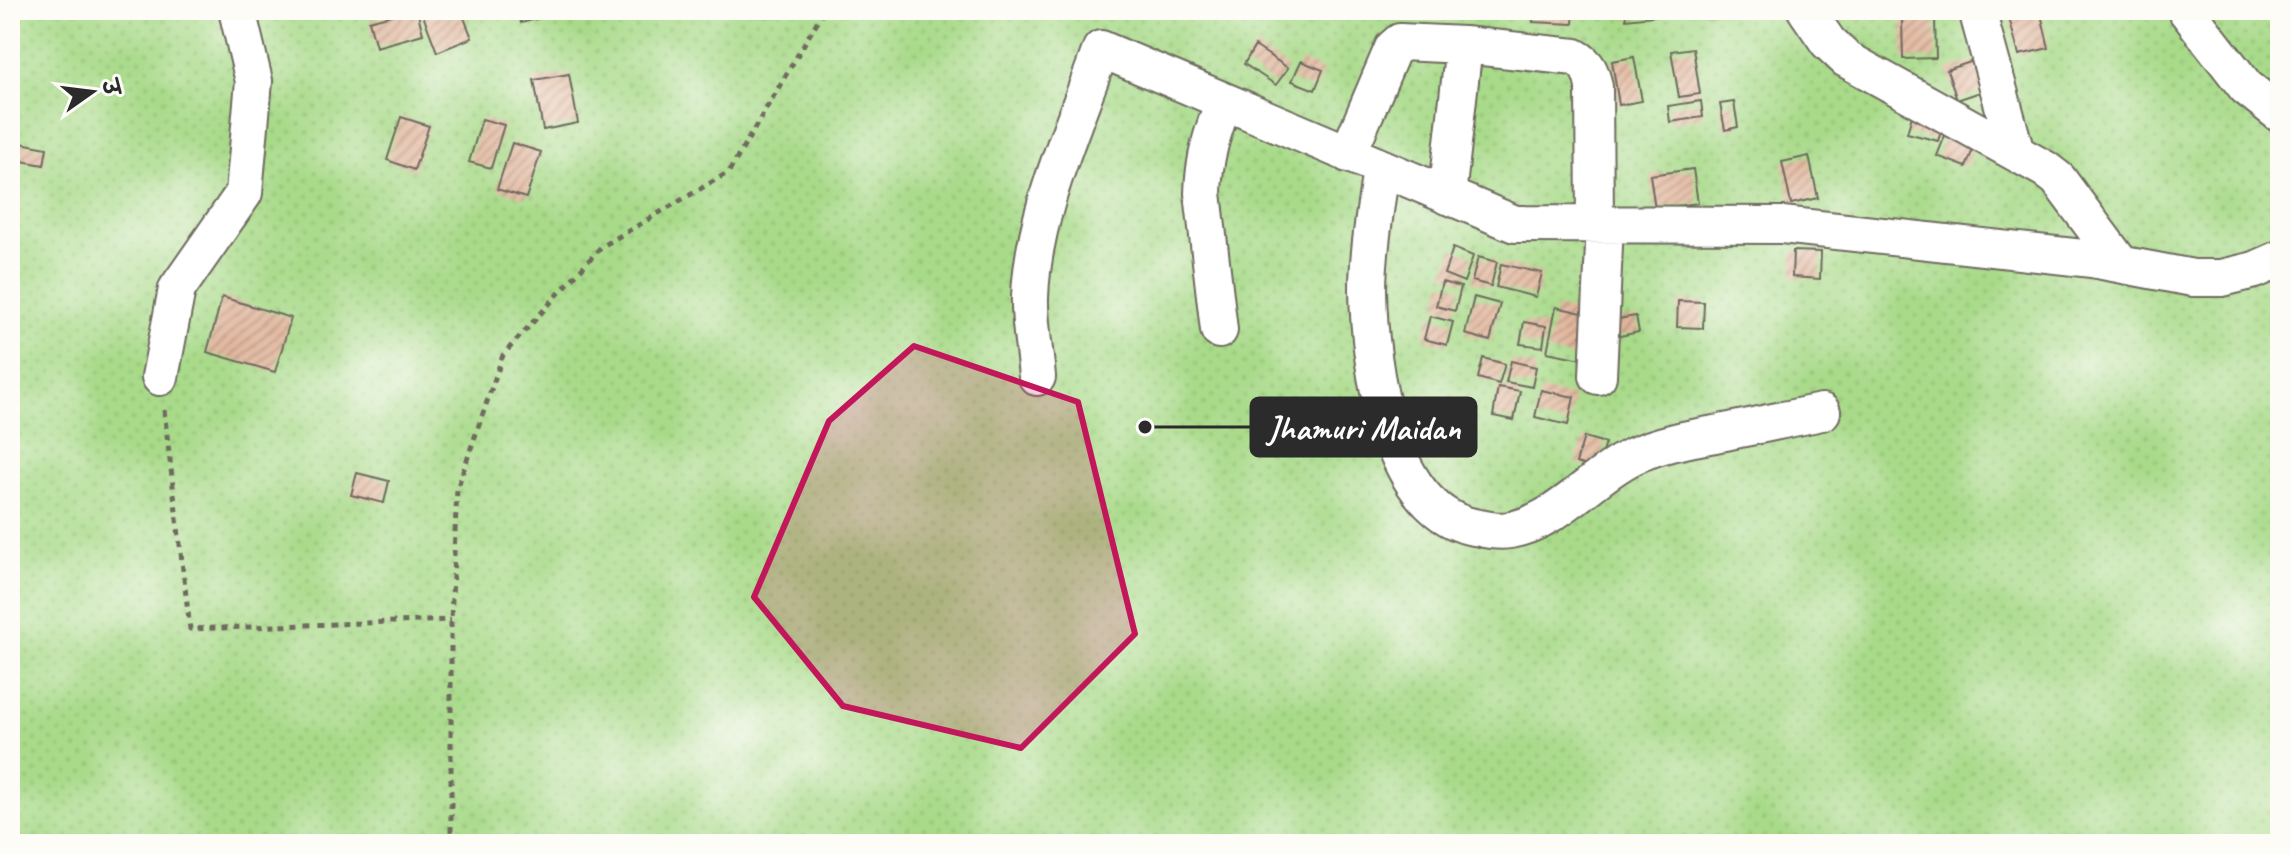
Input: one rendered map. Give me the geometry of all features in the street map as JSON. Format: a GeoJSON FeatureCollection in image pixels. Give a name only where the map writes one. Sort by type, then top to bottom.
{"type":"FeatureCollection","features":[{"type":"Feature","properties":{"kind":"street"},"geometry":{"type":"LineString","coordinates":[[160,377],[177,289],[244,193],[254,81],[237,10]]}},
{"type":"Feature","properties":{"kind":"street"},"geometry":{"type":"LineString","coordinates":[[1806,10],[1828,42],[1846,59],[2045,169],[2065,186],[2121,264]]}},
{"type":"Feature","properties":{"kind":"street"},"geometry":{"type":"LineString","coordinates":[[1977,10],[2016,153]]}},
{"type":"Feature","properties":{"kind":"street"},"geometry":{"type":"LineString","coordinates":[[2186,10],[2246,87],[2280,114]]}},
{"type":"Feature","properties":{"kind":"street"},"geometry":{"type":"LineString","coordinates":[[1441,32],[1447,196]]}},
{"type":"Feature","properties":{"kind":"street"},"geometry":{"type":"LineString","coordinates":[[1348,154],[1393,48],[1407,41],[1441,32],[1575,57],[1585,63],[1591,72],[1594,87],[1600,224],[1598,376]]}},
{"type":"Feature","properties":{"kind":"street"},"geometry":{"type":"LineString","coordinates":[[1037,377],[1030,299],[1036,245],[1044,210],[1101,49],[1515,224],[1782,225],[2092,259],[2193,278],[2222,278],[2255,270],[2280,259]]}},
{"type":"Feature","properties":{"kind":"street"},"geometry":{"type":"LineString","coordinates":[[1219,330],[1203,172],[1205,155],[1224,101]]}},
{"type":"Feature","properties":{"kind":"street"},"geometry":{"type":"LineString","coordinates":[[1381,168],[1368,292],[1385,415],[1395,448],[1409,477],[1428,503],[1448,519],[1469,527],[1507,531],[1533,524],[1619,464],[1649,449],[1822,412]]}},
{"type":"Feature","properties":{"kind":"path"},"geometry":{"type":"LineString","coordinates":[[451,844],[451,620],[457,489],[503,355],[601,247],[729,172],[824,10]]}},
{"type":"Feature","properties":{"kind":"path"},"geometry":{"type":"LineString","coordinates":[[160,377],[190,629],[451,620]]}},
{"type":"Feature","properties":{"kind":"highlighted area"},"geometry":{"type":"Polygon","coordinates":[[[914,346],[1078,402],[1135,634],[1021,748],[843,706],[754,597],[829,421],[914,346]]]}},
{"type":"Feature","properties":{"kind":"green space"},"geometry":{"type":"Polygon","coordinates":[[[10,10],[2280,10],[2280,844],[10,844],[10,10]]]}},
{"type":"Feature","properties":{"kind":"building"},"geometry":{"type":"Polygon","coordinates":[[[417,10],[423,34],[376,47],[369,21],[417,10]]]}},
{"type":"Feature","properties":{"kind":"building"},"geometry":{"type":"Polygon","coordinates":[[[421,10],[461,10],[472,38],[437,52],[421,10]]]}},
{"type":"Feature","properties":{"kind":"building"},"geometry":{"type":"Polygon","coordinates":[[[518,10],[566,10],[567,11],[521,23],[518,10]]]}},
{"type":"Feature","properties":{"kind":"building"},"geometry":{"type":"Polygon","coordinates":[[[1239,10],[1258,10],[1251,22],[1237,13],[1239,10]]]}},
{"type":"Feature","properties":{"kind":"building"},"geometry":{"type":"Polygon","coordinates":[[[1534,10],[1574,10],[1573,24],[1533,22],[1534,10]]]}},
{"type":"Feature","properties":{"kind":"building"},"geometry":{"type":"Polygon","coordinates":[[[1625,10],[1669,10],[1669,14],[1626,19],[1625,10]]]}},
{"type":"Feature","properties":{"kind":"building"},"geometry":{"type":"Polygon","coordinates":[[[2040,10],[2049,48],[2019,55],[2009,18],[2040,10]]]}},
{"type":"Feature","properties":{"kind":"building"},"geometry":{"type":"Polygon","coordinates":[[[1935,18],[1936,58],[1903,59],[1902,19],[1935,18]]]}},
{"type":"Feature","properties":{"kind":"building"},"geometry":{"type":"Polygon","coordinates":[[[1255,46],[1288,68],[1276,85],[1244,64],[1255,46]]]}},
{"type":"Feature","properties":{"kind":"building"},"geometry":{"type":"Polygon","coordinates":[[[1693,48],[1700,94],[1679,97],[1671,51],[1693,48]]]}},
{"type":"Feature","properties":{"kind":"building"},"geometry":{"type":"Polygon","coordinates":[[[1634,57],[1642,101],[1619,105],[1612,61],[1634,57]]]}},
{"type":"Feature","properties":{"kind":"building"},"geometry":{"type":"Polygon","coordinates":[[[1985,57],[1995,87],[1957,100],[1947,70],[1985,57]]]}},
{"type":"Feature","properties":{"kind":"building"},"geometry":{"type":"Polygon","coordinates":[[[1301,61],[1323,70],[1315,90],[1292,81],[1301,61]]]}},
{"type":"Feature","properties":{"kind":"building"},"geometry":{"type":"Polygon","coordinates":[[[569,74],[578,123],[543,130],[534,80],[569,74]]]}},
{"type":"Feature","properties":{"kind":"building"},"geometry":{"type":"Polygon","coordinates":[[[1701,101],[1703,117],[1670,122],[1668,106],[1701,101]]]}},
{"type":"Feature","properties":{"kind":"building"},"geometry":{"type":"Polygon","coordinates":[[[1734,102],[1738,127],[1725,130],[1720,104],[1734,102]]]}},
{"type":"Feature","properties":{"kind":"building"},"geometry":{"type":"Polygon","coordinates":[[[1912,116],[1943,125],[1938,141],[1907,133],[1912,116]]]}},
{"type":"Feature","properties":{"kind":"building"},"geometry":{"type":"Polygon","coordinates":[[[401,117],[429,126],[414,170],[387,160],[401,117]]]}},
{"type":"Feature","properties":{"kind":"building"},"geometry":{"type":"Polygon","coordinates":[[[482,119],[504,125],[491,168],[469,162],[482,119]]]}},
{"type":"Feature","properties":{"kind":"building"},"geometry":{"type":"Polygon","coordinates":[[[1946,133],[1975,144],[1966,167],[1937,156],[1946,133]]]}},
{"type":"Feature","properties":{"kind":"building"},"geometry":{"type":"Polygon","coordinates":[[[10,141],[47,148],[44,165],[10,159],[10,141]]]}},
{"type":"Feature","properties":{"kind":"building"},"geometry":{"type":"Polygon","coordinates":[[[512,143],[541,152],[526,198],[497,189],[512,143]]]}},
{"type":"Feature","properties":{"kind":"building"},"geometry":{"type":"Polygon","coordinates":[[[1809,156],[1818,198],[1791,204],[1782,162],[1809,156]]]}},
{"type":"Feature","properties":{"kind":"building"},"geometry":{"type":"Polygon","coordinates":[[[1693,169],[1698,203],[1655,209],[1650,175],[1693,169]]]}},
{"type":"Feature","properties":{"kind":"building"},"geometry":{"type":"Polygon","coordinates":[[[1453,248],[1473,256],[1464,282],[1444,274],[1453,248]]]}},
{"type":"Feature","properties":{"kind":"building"},"geometry":{"type":"Polygon","coordinates":[[[1793,251],[1821,252],[1820,279],[1792,277],[1793,251]]]}},
{"type":"Feature","properties":{"kind":"building"},"geometry":{"type":"Polygon","coordinates":[[[1478,257],[1497,262],[1491,286],[1472,281],[1478,257]]]}},
{"type":"Feature","properties":{"kind":"building"},"geometry":{"type":"Polygon","coordinates":[[[1501,264],[1542,273],[1536,297],[1496,287],[1501,264]]]}},
{"type":"Feature","properties":{"kind":"building"},"geometry":{"type":"Polygon","coordinates":[[[1442,282],[1461,287],[1455,311],[1436,306],[1442,282]]]}},
{"type":"Feature","properties":{"kind":"building"},"geometry":{"type":"Polygon","coordinates":[[[222,297],[291,318],[275,372],[207,352],[222,297]]]}},
{"type":"Feature","properties":{"kind":"building"},"geometry":{"type":"Polygon","coordinates":[[[1474,297],[1500,304],[1490,341],[1465,334],[1474,297]]]}},
{"type":"Feature","properties":{"kind":"building"},"geometry":{"type":"Polygon","coordinates":[[[1678,301],[1704,302],[1703,328],[1677,327],[1678,301]]]}},
{"type":"Feature","properties":{"kind":"building"},"geometry":{"type":"Polygon","coordinates":[[[1556,307],[1591,315],[1582,359],[1547,352],[1556,307]]]}},
{"type":"Feature","properties":{"kind":"building"},"geometry":{"type":"Polygon","coordinates":[[[1430,316],[1453,322],[1447,345],[1424,339],[1430,316]]]}},
{"type":"Feature","properties":{"kind":"building"},"geometry":{"type":"Polygon","coordinates":[[[1636,316],[1639,332],[1615,337],[1612,320],[1636,316]]]}},
{"type":"Feature","properties":{"kind":"building"},"geometry":{"type":"Polygon","coordinates":[[[1524,322],[1546,326],[1543,347],[1520,344],[1524,322]]]}},
{"type":"Feature","properties":{"kind":"building"},"geometry":{"type":"Polygon","coordinates":[[[1483,358],[1505,364],[1499,384],[1478,378],[1483,358]]]}},
{"type":"Feature","properties":{"kind":"building"},"geometry":{"type":"Polygon","coordinates":[[[1511,361],[1536,367],[1532,387],[1506,382],[1511,361]]]}},
{"type":"Feature","properties":{"kind":"building"},"geometry":{"type":"Polygon","coordinates":[[[1498,387],[1520,391],[1514,420],[1493,416],[1498,387]]]}},
{"type":"Feature","properties":{"kind":"building"},"geometry":{"type":"Polygon","coordinates":[[[1541,390],[1574,397],[1568,425],[1535,417],[1541,390]]]}},
{"type":"Feature","properties":{"kind":"building"},"geometry":{"type":"Polygon","coordinates":[[[1584,437],[1605,443],[1597,469],[1576,463],[1584,437]]]}},
{"type":"Feature","properties":{"kind":"building"},"geometry":{"type":"Polygon","coordinates":[[[357,473],[389,481],[384,503],[351,495],[357,473]]]}},
{"type":"Feature","properties":{"kind":"place","name":"Jhamuri Maidan"},"geometry":{"type":"Point","coordinates":[1145,427]}}]}
